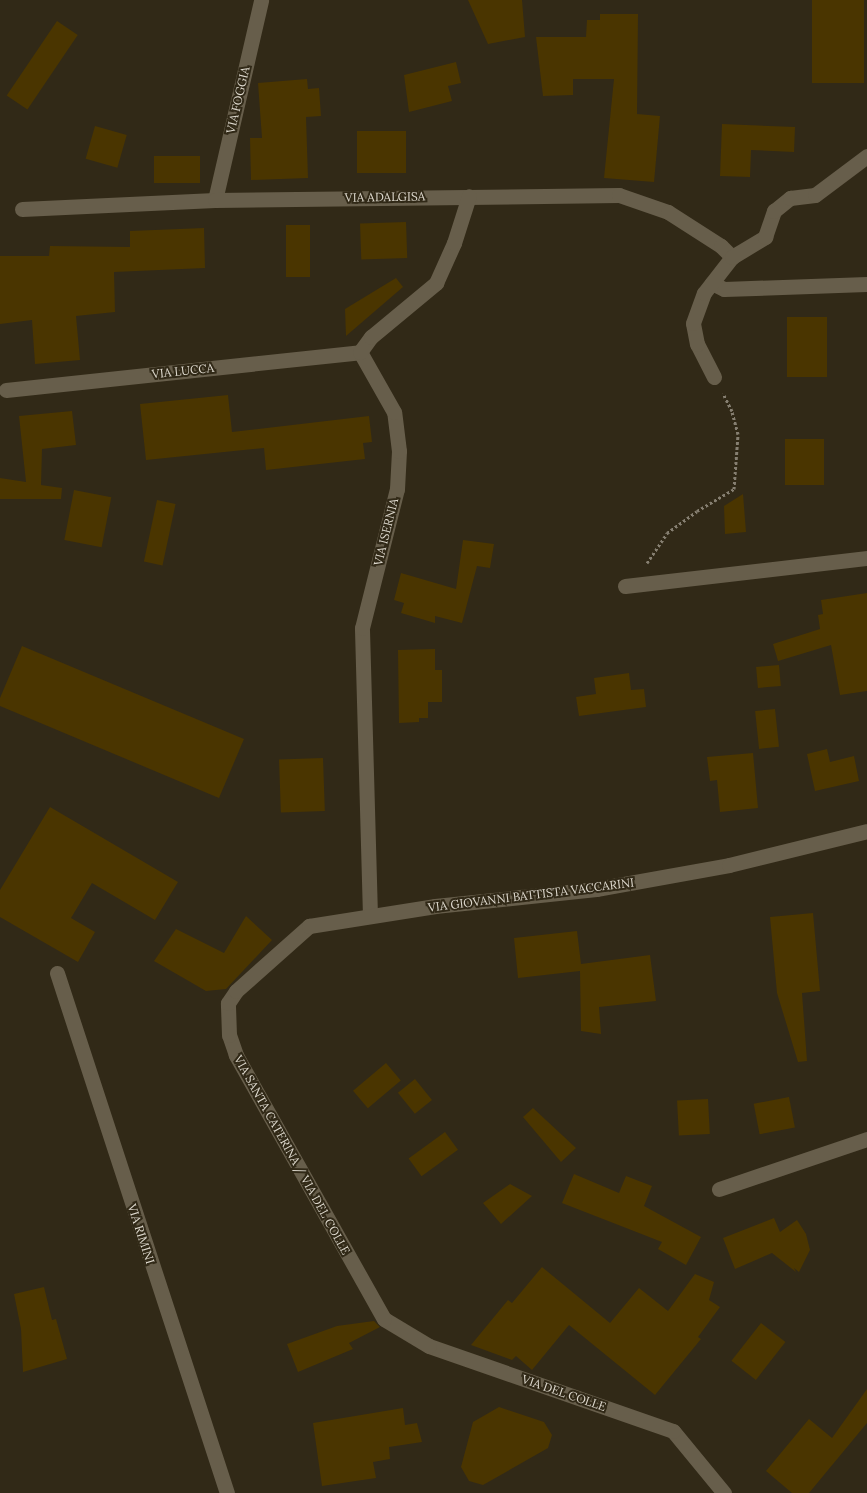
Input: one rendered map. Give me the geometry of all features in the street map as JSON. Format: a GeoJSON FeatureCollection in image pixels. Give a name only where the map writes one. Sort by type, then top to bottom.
{"type":"FeatureCollection","features":[{"type":"Feature","properties":{"kind":"street","name":"VIA FOGGIA"},"geometry":{"type":"LineString","coordinates":[[216,200],[261,0]]}},
{"type":"Feature","properties":{"kind":"street"},"geometry":{"type":"LineString","coordinates":[[714,377],[697,344],[693,323],[704,293],[732,257],[765,237],[774,211],[790,198],[815,195],[867,156]]}},
{"type":"Feature","properties":{"kind":"street","name":"VIA ADALGISA"},"geometry":{"type":"LineString","coordinates":[[22,209],[216,200],[619,195],[668,212],[721,246],[732,257]]}},
{"type":"Feature","properties":{"kind":"street"},"geometry":{"type":"LineString","coordinates":[[360,352],[371,337],[436,283],[454,243],[469,196]]}},
{"type":"Feature","properties":{"kind":"street"},"geometry":{"type":"LineString","coordinates":[[712,283],[724,289],[867,284]]}},
{"type":"Feature","properties":{"kind":"street","name":"VIA LUCCA"},"geometry":{"type":"LineString","coordinates":[[6,390],[360,352]]}},
{"type":"Feature","properties":{"kind":"street","name":"VIA ISERNIA"},"geometry":{"type":"LineString","coordinates":[[360,352],[394,412],[399,450],[397,489],[362,628],[370,916]]}},
{"type":"Feature","properties":{"kind":"street"},"geometry":{"type":"LineString","coordinates":[[625,586],[867,558]]}},
{"type":"Feature","properties":{"kind":"street","name":"VIA GIOVANNI BATTISTA VACCARINI"},"geometry":{"type":"LineString","coordinates":[[262,966],[309,926],[370,916],[596,889],[730,865],[867,831]]}},
{"type":"Feature","properties":{"kind":"street","name":"VIA SANTA CATERINA / VIA DEL COLLE"},"geometry":{"type":"LineString","coordinates":[[262,966],[236,991],[228,1003],[229,1035],[236,1055],[384,1318]]}},
{"type":"Feature","properties":{"kind":"street","name":"VIA RIMINI"},"geometry":{"type":"LineString","coordinates":[[57,973],[186,1374],[227,1493]]}},
{"type":"Feature","properties":{"kind":"street"},"geometry":{"type":"LineString","coordinates":[[719,1189],[867,1139]]}},
{"type":"Feature","properties":{"kind":"street","name":"VIA DEL COLLE"},"geometry":{"type":"LineString","coordinates":[[384,1318],[429,1346],[673,1431],[724,1493]]}},
{"type":"Feature","properties":{"kind":"path"},"geometry":{"type":"LineString","coordinates":[[625,586],[642,569],[666,533],[697,511],[734,489],[738,434],[732,411],[714,377]]}},
{"type":"Feature","properties":{"kind":"building"},"geometry":{"type":"Polygon","coordinates":[[[468,0],[522,0],[525,37],[488,44],[468,0]]]}},
{"type":"Feature","properties":{"kind":"building"},"geometry":{"type":"Polygon","coordinates":[[[812,0],[864,0],[864,83],[812,83],[812,0]]]}},
{"type":"Feature","properties":{"kind":"building"},"geometry":{"type":"Polygon","coordinates":[[[600,14],[638,14],[637,114],[660,116],[654,182],[604,178],[614,79],[573,79],[573,95],[543,96],[536,37],[586,37],[587,20],[600,20],[600,14]]]}},
{"type":"Feature","properties":{"kind":"building"},"geometry":{"type":"Polygon","coordinates":[[[57,21],[78,35],[27,110],[7,96],[57,21]]]}},
{"type":"Feature","properties":{"kind":"building"},"geometry":{"type":"Polygon","coordinates":[[[456,62],[461,83],[448,86],[452,101],[409,112],[404,75],[456,62]]]}},
{"type":"Feature","properties":{"kind":"building"},"geometry":{"type":"Polygon","coordinates":[[[307,79],[308,89],[319,88],[321,116],[306,117],[308,178],[251,180],[250,138],[262,138],[258,83],[307,79]]]}},
{"type":"Feature","properties":{"kind":"building"},"geometry":{"type":"Polygon","coordinates":[[[722,124],[795,127],[794,152],[751,150],[750,177],[720,176],[722,124]]]}},
{"type":"Feature","properties":{"kind":"building"},"geometry":{"type":"Polygon","coordinates":[[[95,126],[127,135],[117,168],[86,159],[95,126]]]}},
{"type":"Feature","properties":{"kind":"building"},"geometry":{"type":"Polygon","coordinates":[[[357,131],[406,131],[406,173],[357,173],[357,131]]]}},
{"type":"Feature","properties":{"kind":"building"},"geometry":{"type":"Polygon","coordinates":[[[154,156],[200,156],[200,183],[154,183],[154,156]]]}},
{"type":"Feature","properties":{"kind":"building"},"geometry":{"type":"Polygon","coordinates":[[[406,222],[407,258],[361,260],[360,224],[406,222]]]}},
{"type":"Feature","properties":{"kind":"building"},"geometry":{"type":"Polygon","coordinates":[[[286,225],[310,225],[310,277],[286,277],[286,225]]]}},
{"type":"Feature","properties":{"kind":"building"},"geometry":{"type":"Polygon","coordinates":[[[204,228],[205,268],[114,272],[115,312],[76,316],[80,360],[35,364],[32,320],[0,324],[0,256],[49,256],[50,246],[130,247],[130,231],[204,228]]]}},
{"type":"Feature","properties":{"kind":"building"},"geometry":{"type":"Polygon","coordinates":[[[396,278],[403,287],[346,336],[345,309],[396,278]]]}},
{"type":"Feature","properties":{"kind":"building"},"geometry":{"type":"Polygon","coordinates":[[[787,317],[827,317],[827,377],[787,377],[787,317]]]}},
{"type":"Feature","properties":{"kind":"building"},"geometry":{"type":"Polygon","coordinates":[[[228,395],[232,432],[369,416],[372,442],[363,443],[365,459],[266,470],[264,448],[146,460],[140,404],[228,395]]]}},
{"type":"Feature","properties":{"kind":"building"},"geometry":{"type":"Polygon","coordinates":[[[72,411],[76,445],[42,449],[41,485],[62,488],[61,499],[0,499],[0,478],[26,482],[19,416],[72,411]]]}},
{"type":"Feature","properties":{"kind":"building"},"geometry":{"type":"Polygon","coordinates":[[[785,439],[824,439],[824,485],[785,485],[785,439]]]}},
{"type":"Feature","properties":{"kind":"building"},"geometry":{"type":"Polygon","coordinates":[[[74,490],[111,497],[102,547],[64,540],[74,490]]]}},
{"type":"Feature","properties":{"kind":"building"},"geometry":{"type":"Polygon","coordinates":[[[743,494],[746,532],[725,534],[724,506],[743,494]]]}},
{"type":"Feature","properties":{"kind":"building"},"geometry":{"type":"Polygon","coordinates":[[[157,500],[176,504],[162,566],[144,562],[157,500]]]}},
{"type":"Feature","properties":{"kind":"building"},"geometry":{"type":"Polygon","coordinates":[[[463,540],[494,544],[490,568],[477,566],[462,623],[435,616],[435,623],[401,613],[404,603],[394,600],[401,573],[456,589],[463,540]]]}},
{"type":"Feature","properties":{"kind":"building"},"geometry":{"type":"Polygon","coordinates":[[[867,593],[867,691],[840,695],[831,645],[778,661],[773,644],[820,629],[818,615],[823,614],[821,600],[867,593]]]}},
{"type":"Feature","properties":{"kind":"building"},"geometry":{"type":"Polygon","coordinates":[[[22,646],[244,739],[219,798],[0,706],[0,698],[22,646]]]}},
{"type":"Feature","properties":{"kind":"building"},"geometry":{"type":"Polygon","coordinates":[[[435,649],[435,670],[442,670],[442,702],[428,702],[428,718],[419,718],[419,722],[399,723],[398,650],[435,649]]]}},
{"type":"Feature","properties":{"kind":"building"},"geometry":{"type":"Polygon","coordinates":[[[779,665],[781,686],[758,688],[756,667],[779,665]]]}},
{"type":"Feature","properties":{"kind":"building"},"geometry":{"type":"Polygon","coordinates":[[[629,673],[631,690],[644,689],[646,707],[579,716],[576,697],[596,694],[594,678],[629,673]]]}},
{"type":"Feature","properties":{"kind":"building"},"geometry":{"type":"Polygon","coordinates":[[[775,709],[779,747],[759,749],[755,711],[775,709]]]}},
{"type":"Feature","properties":{"kind":"building"},"geometry":{"type":"Polygon","coordinates":[[[827,749],[830,762],[854,756],[859,781],[815,791],[807,754],[827,749]]]}},
{"type":"Feature","properties":{"kind":"building"},"geometry":{"type":"Polygon","coordinates":[[[753,753],[758,808],[720,812],[717,780],[710,781],[707,757],[753,753]]]}},
{"type":"Feature","properties":{"kind":"building"},"geometry":{"type":"Polygon","coordinates":[[[323,758],[325,811],[281,813],[279,760],[323,758]]]}},
{"type":"Feature","properties":{"kind":"building"},"geometry":{"type":"Polygon","coordinates":[[[50,807],[178,882],[155,920],[92,883],[71,918],[95,932],[78,962],[0,917],[0,890],[50,807]]]}},
{"type":"Feature","properties":{"kind":"building"},"geometry":{"type":"Polygon","coordinates":[[[813,913],[820,991],[802,993],[807,1061],[798,1062],[777,993],[770,917],[813,913]]]}},
{"type":"Feature","properties":{"kind":"building"},"geometry":{"type":"Polygon","coordinates":[[[246,916],[272,940],[226,989],[206,991],[154,961],[176,929],[224,953],[246,916]]]}},
{"type":"Feature","properties":{"kind":"building"},"geometry":{"type":"Polygon","coordinates":[[[577,931],[581,964],[650,955],[656,1001],[599,1007],[601,1034],[581,1031],[580,971],[518,978],[514,938],[577,931]]]}},
{"type":"Feature","properties":{"kind":"building"},"geometry":{"type":"Polygon","coordinates":[[[386,1063],[401,1081],[368,1108],[353,1091],[386,1063]]]}},
{"type":"Feature","properties":{"kind":"building"},"geometry":{"type":"Polygon","coordinates":[[[415,1079],[432,1100],[415,1114],[398,1093],[415,1079]]]}},
{"type":"Feature","properties":{"kind":"building"},"geometry":{"type":"Polygon","coordinates":[[[789,1097],[795,1127],[760,1134],[754,1104],[789,1097]]]}},
{"type":"Feature","properties":{"kind":"building"},"geometry":{"type":"Polygon","coordinates":[[[708,1099],[710,1134],[679,1136],[677,1101],[708,1099]]]}},
{"type":"Feature","properties":{"kind":"building"},"geometry":{"type":"Polygon","coordinates":[[[533,1108],[576,1148],[561,1162],[523,1117],[533,1108]]]}},
{"type":"Feature","properties":{"kind":"building"},"geometry":{"type":"Polygon","coordinates":[[[445,1132],[458,1150],[422,1176],[409,1158],[445,1132]]]}},
{"type":"Feature","properties":{"kind":"building"},"geometry":{"type":"Polygon","coordinates":[[[574,1174],[619,1193],[626,1176],[652,1186],[644,1206],[701,1237],[686,1265],[658,1249],[662,1242],[562,1203],[574,1174]]]}},
{"type":"Feature","properties":{"kind":"building"},"geometry":{"type":"Polygon","coordinates":[[[510,1184],[532,1196],[501,1224],[483,1203],[510,1184]]]}},
{"type":"Feature","properties":{"kind":"building"},"geometry":{"type":"Polygon","coordinates":[[[774,1218],[780,1232],[797,1220],[806,1234],[810,1250],[799,1272],[794,1268],[796,1272],[772,1253],[735,1269],[723,1238],[774,1218]]]}},
{"type":"Feature","properties":{"kind":"building"},"geometry":{"type":"Polygon","coordinates":[[[542,1267],[610,1323],[639,1288],[668,1311],[695,1274],[714,1282],[709,1300],[720,1307],[698,1337],[701,1339],[655,1395],[569,1325],[532,1370],[516,1356],[512,1360],[471,1345],[508,1300],[512,1303],[542,1267]]]}},
{"type":"Feature","properties":{"kind":"building"},"geometry":{"type":"Polygon","coordinates":[[[44,1287],[52,1320],[56,1319],[67,1359],[23,1372],[21,1329],[14,1294],[44,1287]]]}},
{"type":"Feature","properties":{"kind":"building"},"geometry":{"type":"Polygon","coordinates":[[[374,1321],[380,1327],[349,1343],[353,1349],[298,1372],[287,1344],[337,1326],[374,1321]]]}},
{"type":"Feature","properties":{"kind":"building"},"geometry":{"type":"Polygon","coordinates":[[[761,1323],[785,1342],[756,1380],[731,1361],[761,1323]]]}},
{"type":"Feature","properties":{"kind":"building"},"geometry":{"type":"Polygon","coordinates":[[[867,1389],[867,1423],[809,1493],[792,1493],[766,1471],[809,1419],[832,1438],[867,1389]]]}},
{"type":"Feature","properties":{"kind":"building"},"geometry":{"type":"Polygon","coordinates":[[[499,1407],[544,1422],[552,1435],[548,1448],[483,1485],[469,1481],[461,1467],[473,1422],[499,1407]]]}},
{"type":"Feature","properties":{"kind":"building"},"geometry":{"type":"Polygon","coordinates":[[[403,1408],[405,1425],[417,1423],[422,1442],[389,1447],[390,1459],[373,1462],[376,1478],[322,1486],[313,1423],[403,1408]]]}}]}
